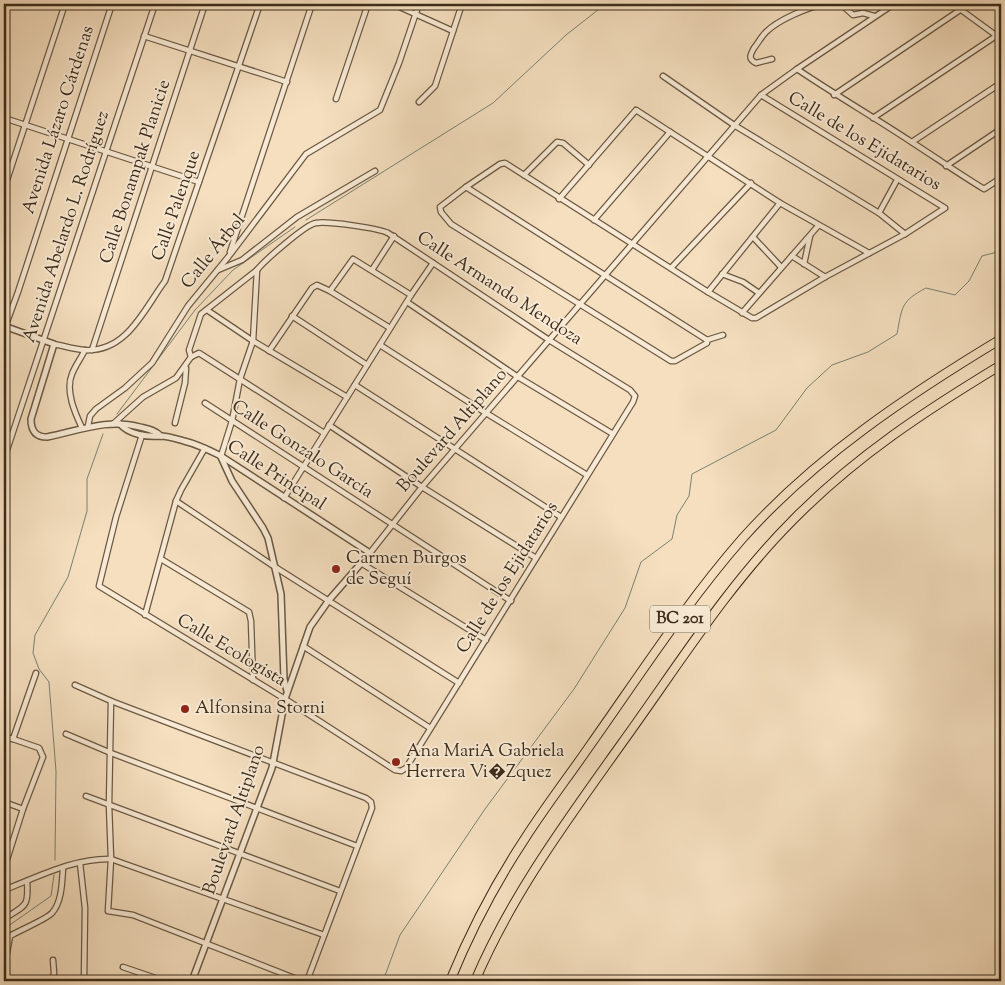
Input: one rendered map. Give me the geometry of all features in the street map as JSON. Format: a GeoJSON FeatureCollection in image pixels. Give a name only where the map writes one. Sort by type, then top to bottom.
{"type":"FeatureCollection","features":[{"type":"Feature","properties":{"kind":"highway","name":"BC 201"},"geometry":{"type":"LineString","coordinates":[[450,981],[496,885],[524,839],[680,620],[743,539],[804,479],[861,432],[936,379],[1001,339]]}},
{"type":"Feature","properties":{"kind":"highway","name":"BC 201"},"geometry":{"type":"LineString","coordinates":[[475,981],[520,892],[546,850],[709,619],[759,557],[792,520],[837,478],[869,452],[940,402],[1001,365]]}},
{"type":"Feature","properties":{"kind":"street"},"geometry":{"type":"LineString","coordinates":[[4,190],[65,4]]}},
{"type":"Feature","properties":{"kind":"street","name":"Avenida Lázaro Cárdenas"},"geometry":{"type":"LineString","coordinates":[[4,328],[18,292],[112,4]]}},
{"type":"Feature","properties":{"kind":"street","name":"Avenida Abelardo L. Rodríguez"},"geometry":{"type":"LineString","coordinates":[[4,458],[155,4]]}},
{"type":"Feature","properties":{"kind":"street","name":"Calle Bonampak Planicie"},"geometry":{"type":"LineString","coordinates":[[92,350],[205,4]]}},
{"type":"Feature","properties":{"kind":"street","name":"Calle Palenque"},"geometry":{"type":"LineString","coordinates":[[54,344],[92,350],[106,346],[127,335],[165,281],[260,4]]}},
{"type":"Feature","properties":{"kind":"street"},"geometry":{"type":"LineString","coordinates":[[229,256],[312,4]]}},
{"type":"Feature","properties":{"kind":"street"},"geometry":{"type":"LineString","coordinates":[[336,99],[368,4]]}},
{"type":"Feature","properties":{"kind":"street"},"geometry":{"type":"LineString","coordinates":[[393,4],[453,31]]}},
{"type":"Feature","properties":{"kind":"street"},"geometry":{"type":"LineString","coordinates":[[415,13],[419,4]]}},
{"type":"Feature","properties":{"kind":"street"},"geometry":{"type":"LineString","coordinates":[[419,102],[435,86],[462,4]]}},
{"type":"Feature","properties":{"kind":"street"},"geometry":{"type":"LineString","coordinates":[[772,59],[756,63],[751,61],[750,58],[750,54],[765,33],[773,26],[797,14],[825,4]]}},
{"type":"Feature","properties":{"kind":"street"},"geometry":{"type":"LineString","coordinates":[[835,4],[843,6],[853,15],[864,13],[874,16]]}},
{"type":"Feature","properties":{"kind":"street","name":"Boulevard Altiplano"},"geometry":{"type":"LineString","coordinates":[[192,981],[273,763],[285,699],[313,621],[422,487],[761,95],[796,69],[894,4]]}},
{"type":"Feature","properties":{"kind":"street"},"geometry":{"type":"LineString","coordinates":[[953,4],[1001,38]]}},
{"type":"Feature","properties":{"kind":"street"},"geometry":{"type":"LineString","coordinates":[[834,95],[960,10]]}},
{"type":"Feature","properties":{"kind":"street","name":"Calle Árbol"},"geometry":{"type":"LineString","coordinates":[[88,426],[90,416],[96,409],[125,388],[152,363],[188,306],[229,256],[306,154],[378,113],[399,62],[415,13]]}},
{"type":"Feature","properties":{"kind":"street"},"geometry":{"type":"LineString","coordinates":[[144,36],[287,82]]}},
{"type":"Feature","properties":{"kind":"street"},"geometry":{"type":"LineString","coordinates":[[873,118],[996,36]]}},
{"type":"Feature","properties":{"kind":"street"},"geometry":{"type":"LineString","coordinates":[[796,69],[984,189],[1001,178]]}},
{"type":"Feature","properties":{"kind":"street"},"geometry":{"type":"LineString","coordinates":[[663,76],[734,125],[879,213],[905,234]]}},
{"type":"Feature","properties":{"kind":"street"},"geometry":{"type":"LineString","coordinates":[[912,142],[1001,83]]}},
{"type":"Feature","properties":{"kind":"street","name":"Calle de los Ejidatarios"},"geometry":{"type":"LineString","coordinates":[[742,314],[750,318],[756,318],[825,277],[905,234],[945,208],[761,95]]}},
{"type":"Feature","properties":{"kind":"street"},"geometry":{"type":"LineString","coordinates":[[559,198],[634,110],[637,110],[751,183],[780,204],[869,254]]}},
{"type":"Feature","properties":{"kind":"street"},"geometry":{"type":"LineString","coordinates":[[4,118],[199,182]]}},
{"type":"Feature","properties":{"kind":"street"},"geometry":{"type":"LineString","coordinates":[[946,166],[1001,129]]}},
{"type":"Feature","properties":{"kind":"street"},"geometry":{"type":"LineString","coordinates":[[594,220],[670,132]]}},
{"type":"Feature","properties":{"kind":"street"},"geometry":{"type":"LineString","coordinates":[[524,175],[557,142],[563,143],[589,165]]}},
{"type":"Feature","properties":{"kind":"street"},"geometry":{"type":"LineString","coordinates":[[707,340],[707,344],[673,362],[451,224],[440,210],[442,206],[466,187],[502,163],[505,163],[742,314],[818,226]]}},
{"type":"Feature","properties":{"kind":"street"},"geometry":{"type":"LineString","coordinates":[[217,270],[242,260],[297,217],[375,171]]}},
{"type":"Feature","properties":{"kind":"street"},"geometry":{"type":"LineString","coordinates":[[879,213],[897,180]]}},
{"type":"Feature","properties":{"kind":"street"},"geometry":{"type":"LineString","coordinates":[[671,268],[751,183]]}},
{"type":"Feature","properties":{"kind":"street"},"geometry":{"type":"LineString","coordinates":[[466,187],[707,340],[723,335]]}},
{"type":"Feature","properties":{"kind":"street"},"geometry":{"type":"LineString","coordinates":[[708,292],[780,204]]}},
{"type":"Feature","properties":{"kind":"street"},"geometry":{"type":"LineString","coordinates":[[191,357],[189,350],[201,314],[257,270],[303,229],[297,217]]}},
{"type":"Feature","properties":{"kind":"street","name":"Calle Armando Mendoza"},"geometry":{"type":"LineString","coordinates":[[303,229],[315,222],[382,230],[394,236],[549,340],[630,390],[635,396]]}},
{"type":"Feature","properties":{"kind":"street"},"geometry":{"type":"LineString","coordinates":[[804,264],[810,235]]}},
{"type":"Feature","properties":{"kind":"street"},"geometry":{"type":"LineString","coordinates":[[372,270],[394,236]]}},
{"type":"Feature","properties":{"kind":"street"},"geometry":{"type":"LineString","coordinates":[[753,237],[782,267]]}},
{"type":"Feature","properties":{"kind":"street"},"geometry":{"type":"LineString","coordinates":[[792,256],[825,277]]}},
{"type":"Feature","properties":{"kind":"street"},"geometry":{"type":"LineString","coordinates":[[330,291],[352,260],[356,260],[411,295]]}},
{"type":"Feature","properties":{"kind":"street"},"geometry":{"type":"LineString","coordinates":[[284,498],[390,328],[433,263]]}},
{"type":"Feature","properties":{"kind":"street"},"geometry":{"type":"LineString","coordinates":[[257,270],[253,341],[240,379],[232,421],[221,456],[235,486],[266,533],[281,594],[284,679],[287,693]]}},
{"type":"Feature","properties":{"kind":"street"},"geometry":{"type":"LineString","coordinates":[[722,274],[743,282],[759,294]]}},
{"type":"Feature","properties":{"kind":"street"},"geometry":{"type":"LineString","coordinates":[[270,351],[314,286],[320,285],[390,328]]}},
{"type":"Feature","properties":{"kind":"street"},"geometry":{"type":"LineString","coordinates":[[407,302],[518,377],[613,434]]}},
{"type":"Feature","properties":{"kind":"street"},"geometry":{"type":"LineString","coordinates":[[207,310],[253,341],[347,397]]}},
{"type":"Feature","properties":{"kind":"street"},"geometry":{"type":"LineString","coordinates":[[292,316],[367,365]]}},
{"type":"Feature","properties":{"kind":"street"},"geometry":{"type":"LineString","coordinates":[[4,328],[54,344]]}},
{"type":"Feature","properties":{"kind":"street","name":"Calle Principal"},"geometry":{"type":"LineString","coordinates":[[54,344],[32,412],[32,430],[41,437],[55,436],[88,426],[126,423],[154,431],[161,436]]}},
{"type":"Feature","properties":{"kind":"street"},"geometry":{"type":"LineString","coordinates":[[380,345],[587,475]]}},
{"type":"Feature","properties":{"kind":"street"},"geometry":{"type":"LineString","coordinates":[[82,428],[73,405],[70,381],[85,350]]}},
{"type":"Feature","properties":{"kind":"street"},"geometry":{"type":"LineString","coordinates":[[113,424],[143,397],[176,378],[191,357],[201,354],[324,433]]}},
{"type":"Feature","properties":{"kind":"street"},"geometry":{"type":"LineString","coordinates":[[175,423],[185,383],[186,366]]}},
{"type":"Feature","properties":{"kind":"street"},"geometry":{"type":"LineString","coordinates":[[355,385],[561,518]]}},
{"type":"Feature","properties":{"kind":"street","name":"Calle de los Ejidatarios"},"geometry":{"type":"LineString","coordinates":[[400,771],[406,768],[511,601],[635,396]]}},
{"type":"Feature","properties":{"kind":"street","name":"Calle Gonzalo García"},"geometry":{"type":"LineString","coordinates":[[205,403],[511,601]]}},
{"type":"Feature","properties":{"kind":"street","name":"Calle Principal"},"geometry":{"type":"LineString","coordinates":[[120,424],[126,430],[142,435],[161,436],[188,442],[221,456],[370,553]]}},
{"type":"Feature","properties":{"kind":"street"},"geometry":{"type":"LineString","coordinates":[[329,425],[422,487],[536,558]]}},
{"type":"Feature","properties":{"kind":"street","name":"Calle Ecologista"},"geometry":{"type":"LineString","coordinates":[[142,435],[118,510],[98,586],[285,699],[395,770],[400,771]]}},
{"type":"Feature","properties":{"kind":"street"},"geometry":{"type":"LineString","coordinates":[[145,615],[176,501],[180,490],[205,448]]}},
{"type":"Feature","properties":{"kind":"street"},"geometry":{"type":"LineString","coordinates":[[176,501],[275,567],[459,683]]}},
{"type":"Feature","properties":{"kind":"street"},"geometry":{"type":"LineString","coordinates":[[161,559],[249,612],[253,680]]}},
{"type":"Feature","properties":{"kind":"street"},"geometry":{"type":"LineString","coordinates":[[361,563],[486,640]]}},
{"type":"Feature","properties":{"kind":"street"},"geometry":{"type":"LineString","coordinates":[[303,646],[430,728]]}},
{"type":"Feature","properties":{"kind":"street"},"geometry":{"type":"LineString","coordinates":[[14,739],[36,673]]}},
{"type":"Feature","properties":{"kind":"street"},"geometry":{"type":"LineString","coordinates":[[75,685],[112,701],[366,798],[371,802],[372,808],[307,981]]}},
{"type":"Feature","properties":{"kind":"street"},"geometry":{"type":"LineString","coordinates":[[112,701],[109,805],[111,859],[108,911],[133,915],[302,981]]}},
{"type":"Feature","properties":{"kind":"street"},"geometry":{"type":"LineString","coordinates":[[66,734],[111,754],[257,807],[357,846]]}},
{"type":"Feature","properties":{"kind":"street"},"geometry":{"type":"LineString","coordinates":[[4,737],[39,748],[43,756],[23,809],[4,869]]}},
{"type":"Feature","properties":{"kind":"street"},"geometry":{"type":"LineString","coordinates":[[86,796],[340,891]]}},
{"type":"Feature","properties":{"kind":"street"},"geometry":{"type":"LineString","coordinates":[[4,802],[23,809]]}},
{"type":"Feature","properties":{"kind":"street"},"geometry":{"type":"LineString","coordinates":[[4,890],[45,873],[80,863],[99,859],[111,859],[324,935]]}},
{"type":"Feature","properties":{"kind":"street"},"geometry":{"type":"LineString","coordinates":[[80,863],[85,908],[84,981]]}},
{"type":"Feature","properties":{"kind":"street"},"geometry":{"type":"LineString","coordinates":[[4,939],[51,913],[62,890],[63,868]]}},
{"type":"Feature","properties":{"kind":"street"},"geometry":{"type":"LineString","coordinates":[[4,918],[27,902],[27,881]]}},
{"type":"Feature","properties":{"kind":"street"},"geometry":{"type":"LineString","coordinates":[[4,969],[10,936]]}},
{"type":"Feature","properties":{"kind":"street"},"geometry":{"type":"LineString","coordinates":[[52,981],[54,973],[53,960]]}},
{"type":"Feature","properties":{"kind":"street"},"geometry":{"type":"LineString","coordinates":[[123,967],[164,981]]}},
{"type":"Feature","properties":{"kind":"waterway"},"geometry":{"type":"LineString","coordinates":[[306,220],[493,103],[566,35],[603,6],[630,4]]}},
{"type":"Feature","properties":{"kind":"waterway"},"geometry":{"type":"LineString","coordinates":[[645,4],[684,9],[692,4]]}},
{"type":"Feature","properties":{"kind":"waterway"},"geometry":{"type":"LineString","coordinates":[[117,414],[195,310],[233,270],[295,227]]}},
{"type":"Feature","properties":{"kind":"waterway"},"geometry":{"type":"LineString","coordinates":[[383,981],[400,935],[485,809],[574,689],[625,608],[641,562],[672,539],[677,515],[689,496],[692,474],[776,430],[807,388],[832,365],[868,352],[897,334],[904,306],[912,297],[926,288],[955,295],[969,281],[982,256],[1001,251]]}},
{"type":"Feature","properties":{"kind":"waterway"},"geometry":{"type":"LineString","coordinates":[[55,860],[56,771],[49,682],[39,669],[33,653],[35,635],[68,577],[87,511],[87,479],[103,434]]}},
{"type":"Feature","properties":{"kind":"waterway"},"geometry":{"type":"LineString","coordinates":[[4,929],[51,896],[54,875]]}},
{"type":"Feature","properties":{"kind":"place","name":"Carmen Burgos de Seguí"},"geometry":{"type":"Point","coordinates":[336,569]}},
{"type":"Feature","properties":{"kind":"place","name":"Alfonsina Storni"},"geometry":{"type":"Point","coordinates":[185,709]}},
{"type":"Feature","properties":{"kind":"place","name":"Ana MariA Gabriela Herrera Vi�Zquez"},"geometry":{"type":"Point","coordinates":[396,762]}}]}
